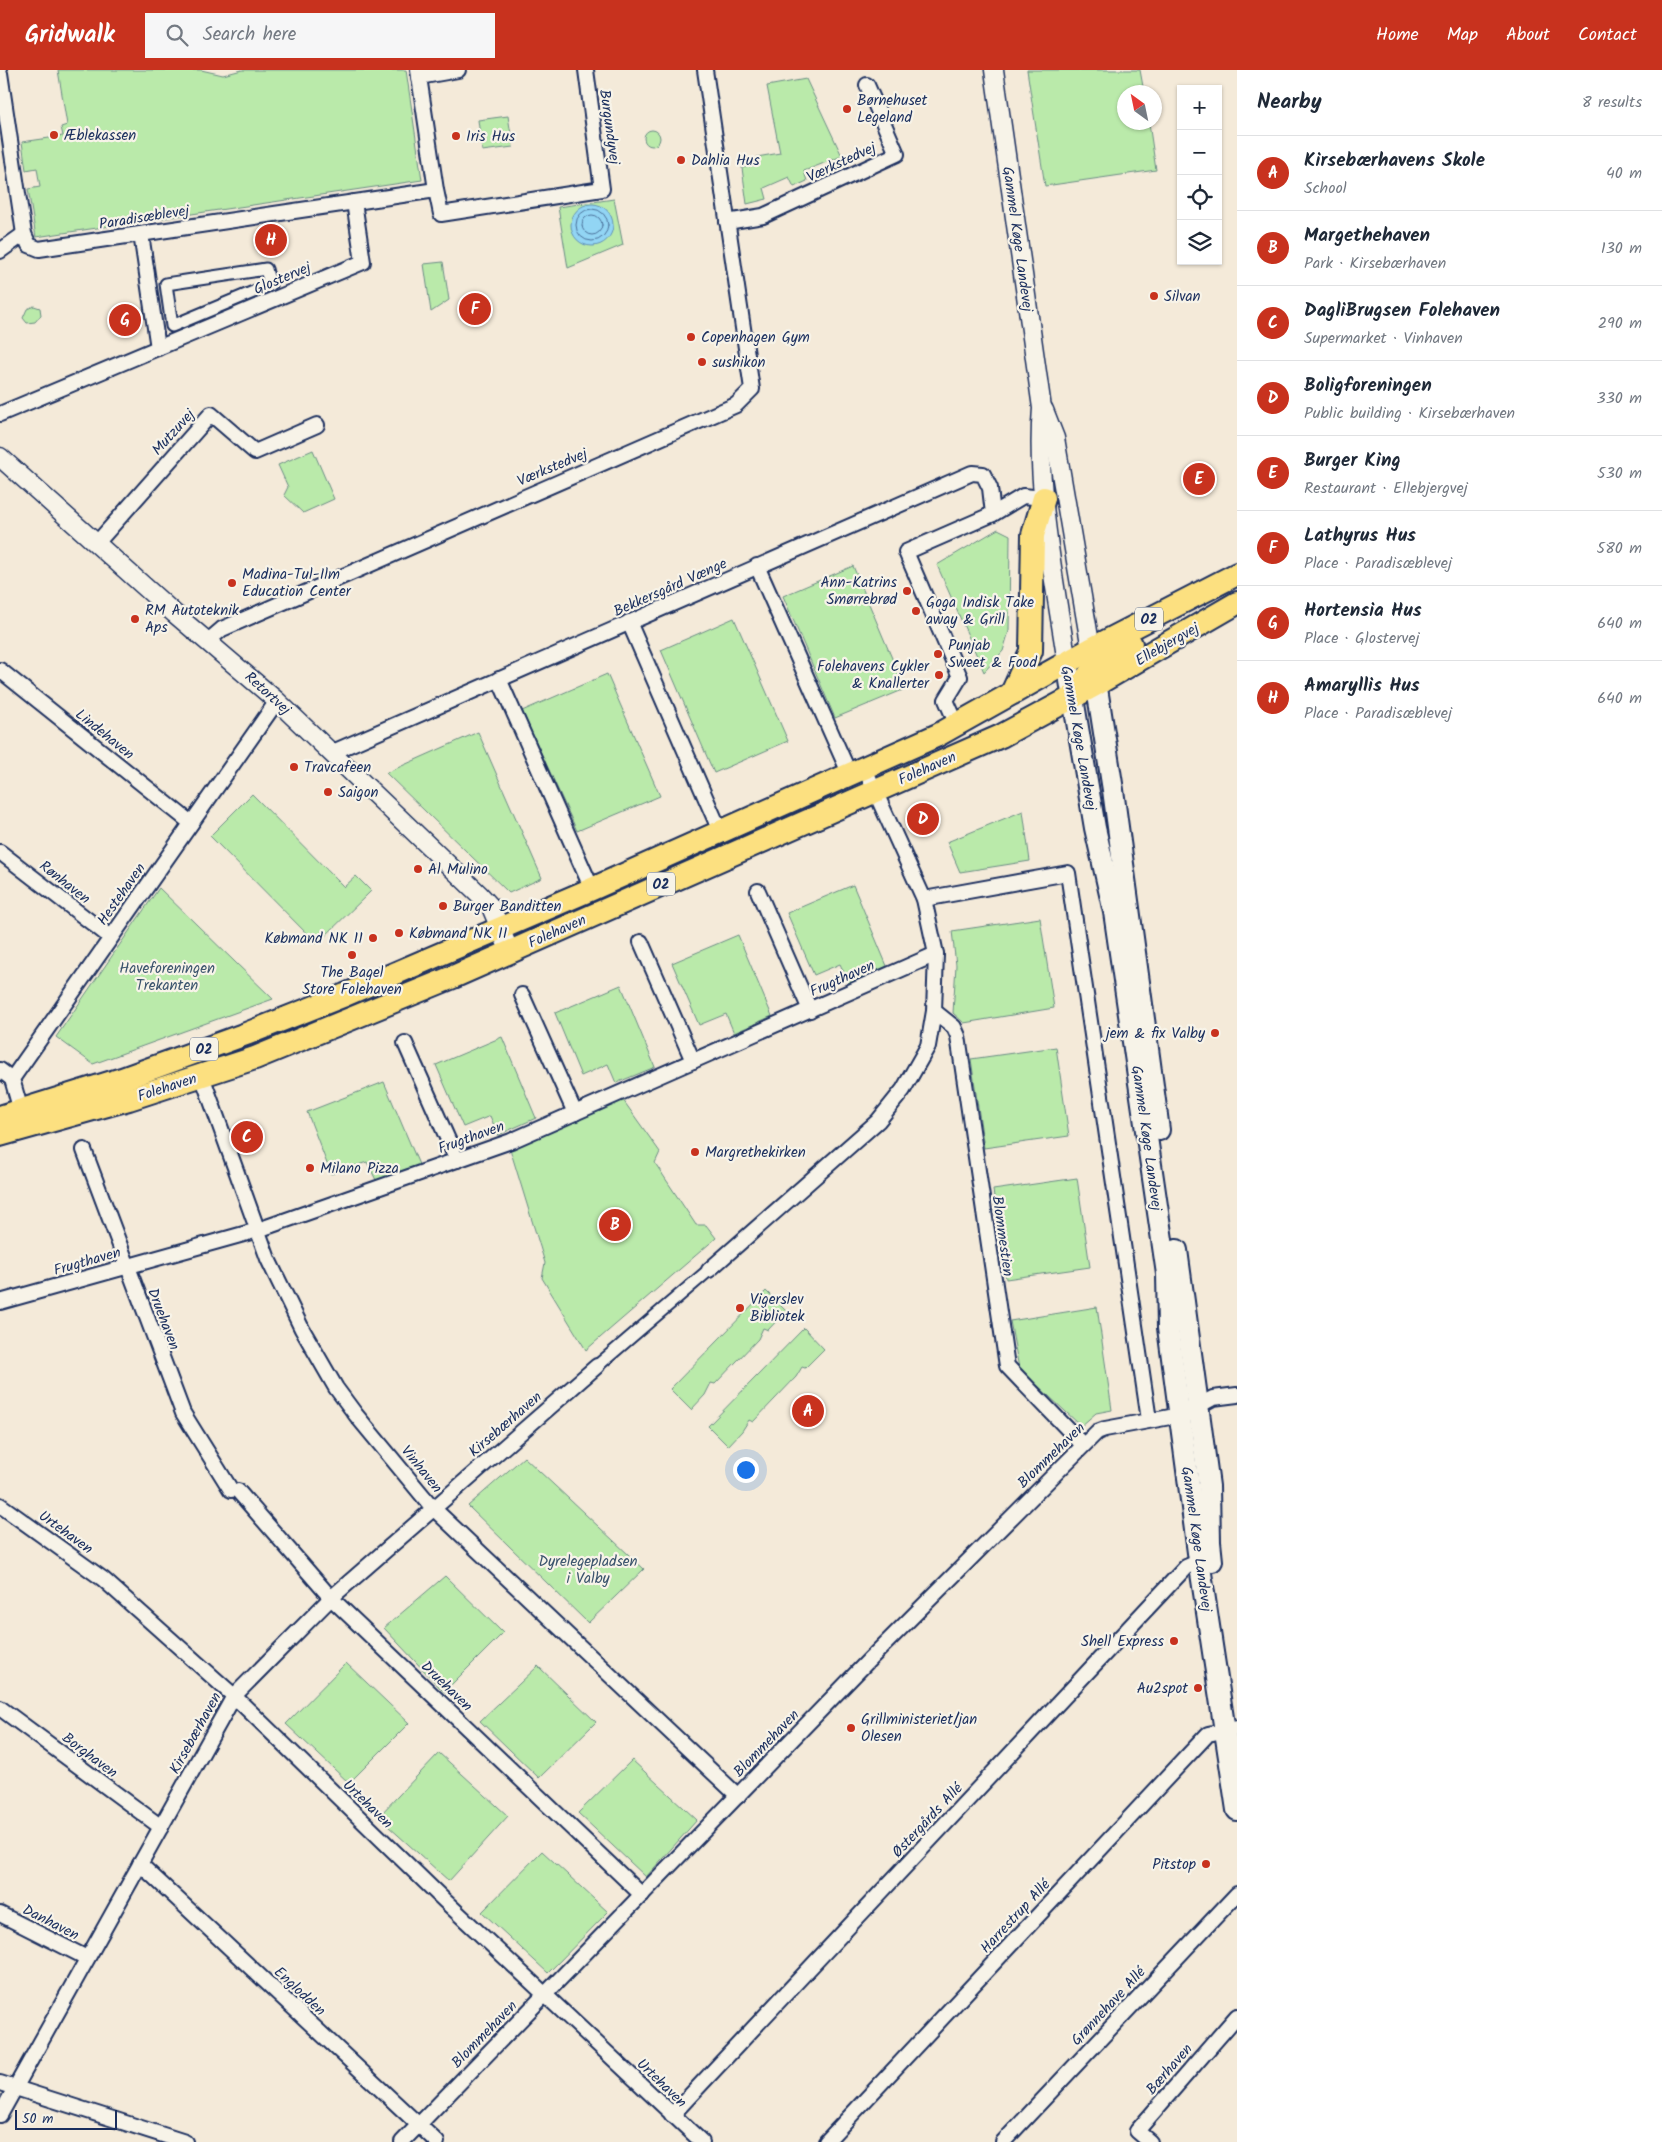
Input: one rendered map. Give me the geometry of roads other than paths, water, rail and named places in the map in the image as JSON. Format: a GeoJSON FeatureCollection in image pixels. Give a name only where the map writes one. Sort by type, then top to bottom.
{"type":"FeatureCollection","features":[{"type":"Feature","properties":{"kind":"main road"},"geometry":{"type":"LineString","coordinates":[[1012,693],[1031,651],[1033,535],[1044,498]]}},
{"type":"Feature","properties":{"kind":"main road","name":"Ellebjergvej"},"geometry":{"type":"LineString","coordinates":[[1094,667],[1237,574]]}},
{"type":"Feature","properties":{"kind":"main road"},"geometry":{"type":"LineString","coordinates":[[1094,667],[1119,650],[1237,584]]}},
{"type":"Feature","properties":{"kind":"main road","name":"Ellebjergvej"},"geometry":{"type":"LineString","coordinates":[[1094,667],[1237,603]]}},
{"type":"Feature","properties":{"kind":"main road","name":"Folehaven"},"geometry":{"type":"LineString","coordinates":[[0,1135],[202,1076],[319,1034],[1000,736],[1069,681],[1094,667]]}},
{"type":"Feature","properties":{"kind":"main road","name":"Folehaven"},"geometry":{"type":"LineString","coordinates":[[0,1117],[122,1079],[246,1034],[345,995],[857,772],[957,725],[1012,693],[1069,681],[1094,667]]}},
{"type":"Feature","properties":{"kind":"main road","name":"Gammel Køge Landevej"},"geometry":{"type":"LineString","coordinates":[[1094,667],[1189,1412],[1205,1559],[1233,1728],[1237,1810]]}},
{"type":"Feature","properties":{"kind":"main road","name":"Gammel Køge Landevej"},"geometry":{"type":"LineString","coordinates":[[1069,681],[1094,828],[1114,912],[1167,1274],[1168,1328],[1189,1412]]}},
{"type":"Feature","properties":{"kind":"street"},"geometry":{"type":"LineString","coordinates":[[436,190],[418,73],[458,70]]}},
{"type":"Feature","properties":{"kind":"street","name":"Burgundyvej"},"geometry":{"type":"LineString","coordinates":[[436,190],[441,214],[602,189],[586,70]]}},
{"type":"Feature","properties":{"kind":"street","name":"Værkstedvej"},"geometry":{"type":"LineString","coordinates":[[208,641],[222,629],[736,405],[752,389],[705,70]]}},
{"type":"Feature","properties":{"kind":"street","name":"Gammel Køge Landevej"},"geometry":{"type":"LineString","coordinates":[[994,70],[1042,408],[1039,442],[1044,498],[1069,681]]}},
{"type":"Feature","properties":{"kind":"street"},"geometry":{"type":"LineString","coordinates":[[0,73],[24,234],[0,251]]}},
{"type":"Feature","properties":{"kind":"street","name":"Værkstedvej"},"geometry":{"type":"LineString","coordinates":[[727,222],[763,216],[897,154],[867,85]]}},
{"type":"Feature","properties":{"kind":"street","name":"Paradisæblevej"},"geometry":{"type":"LineString","coordinates":[[24,234],[30,245],[39,249],[436,190]]}},
{"type":"Feature","properties":{"kind":"street","name":"Glostervej"},"geometry":{"type":"LineString","coordinates":[[0,414],[363,262],[354,202]]}},
{"type":"Feature","properties":{"kind":"street"},"geometry":{"type":"LineString","coordinates":[[141,234],[158,348]]}},
{"type":"Feature","properties":{"kind":"street"},"geometry":{"type":"LineString","coordinates":[[266,269],[270,285],[172,326],[166,284],[266,269]]}},
{"type":"Feature","properties":{"kind":"street","name":"Gammel Køge Landevej"},"geometry":{"type":"LineString","coordinates":[[1042,408],[1055,438],[1094,667]]}},
{"type":"Feature","properties":{"kind":"street","name":"Mutzuvej"},"geometry":{"type":"LineString","coordinates":[[96,544],[211,414],[255,452],[317,425]]}},
{"type":"Feature","properties":{"kind":"street","name":"Retortvej"},"geometry":{"type":"LineString","coordinates":[[0,457],[96,544],[277,700],[333,752],[480,895],[490,907],[510,952]]}},
{"type":"Feature","properties":{"kind":"street","name":"Bekkersgård Vænge"},"geometry":{"type":"LineString","coordinates":[[333,752],[972,473],[983,474],[990,488],[993,514]]}},
{"type":"Feature","properties":{"kind":"street"},"geometry":{"type":"LineString","coordinates":[[957,725],[946,700],[960,677],[906,552],[993,514],[1023,496],[1044,498]]}},
{"type":"Feature","properties":{"kind":"street"},"geometry":{"type":"LineString","coordinates":[[757,566],[857,772]]}},
{"type":"Feature","properties":{"kind":"street"},"geometry":{"type":"LineString","coordinates":[[629,622],[720,831]]}},
{"type":"Feature","properties":{"kind":"street","name":"Lindehaven"},"geometry":{"type":"LineString","coordinates":[[0,670],[191,823]]}},
{"type":"Feature","properties":{"kind":"street"},"geometry":{"type":"LineString","coordinates":[[499,679],[592,889]]}},
{"type":"Feature","properties":{"kind":"street","name":"Hestehaven"},"geometry":{"type":"LineString","coordinates":[[12,1079],[277,700]]}},
{"type":"Feature","properties":{"kind":"street","name":"Kirsebærhaven"},"geometry":{"type":"LineString","coordinates":[[0,2115],[234,1696],[331,1598],[878,1121],[903,1090],[928,1046],[934,1011],[936,954],[924,899],[874,791],[857,772]]}},
{"type":"Feature","properties":{"kind":"street","name":"Rønhaven"},"geometry":{"type":"LineString","coordinates":[[0,852],[110,937]]}},
{"type":"Feature","properties":{"kind":"street"},"geometry":{"type":"LineString","coordinates":[[924,899],[1068,873],[1149,1420]]}},
{"type":"Feature","properties":{"kind":"street"},"geometry":{"type":"LineString","coordinates":[[758,891],[810,1010]]}},
{"type":"Feature","properties":{"kind":"street"},"geometry":{"type":"LineString","coordinates":[[641,942],[692,1061]]}},
{"type":"Feature","properties":{"kind":"street","name":"Frugthaven"},"geometry":{"type":"LineString","coordinates":[[1,1298],[258,1230],[511,1141],[936,954]]}},
{"type":"Feature","properties":{"kind":"street"},"geometry":{"type":"LineString","coordinates":[[522,995],[575,1113]]}},
{"type":"Feature","properties":{"kind":"street","name":"Blommestien"},"geometry":{"type":"LineString","coordinates":[[934,1011],[954,1027],[958,1036],[1007,1366],[1083,1445]]}},
{"type":"Feature","properties":{"kind":"street"},"geometry":{"type":"LineString","coordinates":[[405,1043],[457,1160]]}},
{"type":"Feature","properties":{"kind":"street"},"geometry":{"type":"LineString","coordinates":[[0,1070],[12,1079],[21,1111]]}},
{"type":"Feature","properties":{"kind":"street","name":"Vinhaven"},"geometry":{"type":"LineString","coordinates":[[202,1076],[258,1230],[284,1293],[336,1388],[432,1508],[738,1796]]}},
{"type":"Feature","properties":{"kind":"street","name":"Druehaven"},"geometry":{"type":"LineString","coordinates":[[84,1150],[182,1413],[235,1490],[331,1598],[642,1895]]}},
{"type":"Feature","properties":{"kind":"street","name":"Blommehaven"},"geometry":{"type":"LineString","coordinates":[[402,2142],[738,1796],[1097,1432],[1189,1412],[1213,1398],[1237,1395]]}},
{"type":"Feature","properties":{"kind":"street","name":"Urtehaven"},"geometry":{"type":"LineString","coordinates":[[0,1505],[103,1579],[234,1696],[445,1901],[702,2142]]}},
{"type":"Feature","properties":{"kind":"street","name":"Østergårds Allé"},"geometry":{"type":"LineString","coordinates":[[672,2115],[1186,1567],[1205,1559]]}},
{"type":"Feature","properties":{"kind":"street","name":"Borghaven"},"geometry":{"type":"LineString","coordinates":[[0,1708],[161,1827]]}},
{"type":"Feature","properties":{"kind":"street","name":"Harrestrup Allé"},"geometry":{"type":"LineString","coordinates":[[826,2142],[1208,1734],[1233,1728]]}},
{"type":"Feature","properties":{"kind":"street","name":"Englodden"},"geometry":{"type":"LineString","coordinates":[[140,1864],[437,2142]]}},
{"type":"Feature","properties":{"kind":"street","name":"Grønnehave Allé"},"geometry":{"type":"LineString","coordinates":[[1003,2142],[1237,1894]]}},
{"type":"Feature","properties":{"kind":"street","name":"Danhaven"},"geometry":{"type":"LineString","coordinates":[[0,1914],[87,1958]]}},
{"type":"Feature","properties":{"kind":"street","name":"Bærhaven"},"geometry":{"type":"LineString","coordinates":[[1150,2142],[1136,2131],[1237,2016]]}},
{"type":"Feature","properties":{"kind":"street"},"geometry":{"type":"LineString","coordinates":[[0,2084],[185,2142]]}},
{"type":"Feature","properties":{"kind":"water"},"geometry":{"type":"Polygon","coordinates":[[[596,204],[604,207],[610,213],[613,225],[610,237],[604,243],[588,246],[580,243],[574,237],[571,221],[574,213],[580,207],[596,204]]]}},
{"type":"Feature","properties":{"kind":"place","name":"Børnehuset Legeland"},"geometry":{"type":"Point","coordinates":[847,109]}},
{"type":"Feature","properties":{"kind":"place","name":"Æblekassen"},"geometry":{"type":"Point","coordinates":[54,135]}},
{"type":"Feature","properties":{"kind":"place","name":"Iris Hus"},"geometry":{"type":"Point","coordinates":[456,136]}},
{"type":"Feature","properties":{"kind":"place","name":"Dahlia Hus"},"geometry":{"type":"Point","coordinates":[681,160]}},
{"type":"Feature","properties":{"kind":"place","name":"Amaryllis Hus"},"geometry":{"type":"Point","coordinates":[271,240]}},
{"type":"Feature","properties":{"kind":"place","name":"Silvan"},"geometry":{"type":"Point","coordinates":[1154,296]}},
{"type":"Feature","properties":{"kind":"place","name":"Lathyrus Hus"},"geometry":{"type":"Point","coordinates":[475,309]}},
{"type":"Feature","properties":{"kind":"place","name":"Hortensia Hus"},"geometry":{"type":"Point","coordinates":[125,320]}},
{"type":"Feature","properties":{"kind":"place","name":"Copenhagen Gym"},"geometry":{"type":"Point","coordinates":[691,337]}},
{"type":"Feature","properties":{"kind":"place","name":"sushikon"},"geometry":{"type":"Point","coordinates":[702,362]}},
{"type":"Feature","properties":{"kind":"place","name":"Burger King"},"geometry":{"type":"Point","coordinates":[1199,479]}},
{"type":"Feature","properties":{"kind":"place","name":"Madina-Tul-Ilm Education Center"},"geometry":{"type":"Point","coordinates":[232,583]}},
{"type":"Feature","properties":{"kind":"place","name":"Ann-Katrins Smørrebrød"},"geometry":{"type":"Point","coordinates":[907,591]}},
{"type":"Feature","properties":{"kind":"place","name":"Goga Indisk Take away & Grill"},"geometry":{"type":"Point","coordinates":[916,611]}},
{"type":"Feature","properties":{"kind":"place","name":"RM Autoteknik Aps"},"geometry":{"type":"Point","coordinates":[135,619]}},
{"type":"Feature","properties":{"kind":"place","name":"Punjab Sweet & Food"},"geometry":{"type":"Point","coordinates":[938,654]}},
{"type":"Feature","properties":{"kind":"place","name":"Folehavens Cykler & Knallerter"},"geometry":{"type":"Point","coordinates":[939,675]}},
{"type":"Feature","properties":{"kind":"place","name":"Travcafeen"},"geometry":{"type":"Point","coordinates":[294,767]}},
{"type":"Feature","properties":{"kind":"place","name":"Saigon"},"geometry":{"type":"Point","coordinates":[328,792]}},
{"type":"Feature","properties":{"kind":"place","name":"Boligforeningen"},"geometry":{"type":"Point","coordinates":[923,819]}},
{"type":"Feature","properties":{"kind":"place","name":"Al Mulino"},"geometry":{"type":"Point","coordinates":[418,869]}},
{"type":"Feature","properties":{"kind":"place","name":"Burger Banditten"},"geometry":{"type":"Point","coordinates":[443,906]}},
{"type":"Feature","properties":{"kind":"place","name":"Købmand NK II"},"geometry":{"type":"Point","coordinates":[399,933]}},
{"type":"Feature","properties":{"kind":"place","name":"Købmand NK 11"},"geometry":{"type":"Point","coordinates":[373,938]}},
{"type":"Feature","properties":{"kind":"place","name":"The Bagel Store Folehaven"},"geometry":{"type":"Point","coordinates":[352,955]}},
{"type":"Feature","properties":{"kind":"place","name":"jem & fix Valby"},"geometry":{"type":"Point","coordinates":[1215,1033]}},
{"type":"Feature","properties":{"kind":"place","name":"DagliBrugsen Folehaven"},"geometry":{"type":"Point","coordinates":[247,1137]}},
{"type":"Feature","properties":{"kind":"place","name":"Margrethekirken"},"geometry":{"type":"Point","coordinates":[695,1152]}},
{"type":"Feature","properties":{"kind":"place","name":"Milano Pizza"},"geometry":{"type":"Point","coordinates":[310,1168]}},
{"type":"Feature","properties":{"kind":"place","name":"Margethehaven"},"geometry":{"type":"Point","coordinates":[615,1225]}},
{"type":"Feature","properties":{"kind":"place","name":"Vigerslev Bibliotek"},"geometry":{"type":"Point","coordinates":[740,1308]}},
{"type":"Feature","properties":{"kind":"place","name":"Kirsebærhavens Skole"},"geometry":{"type":"Point","coordinates":[808,1411]}},
{"type":"Feature","properties":{"kind":"place","name":"Shell Express"},"geometry":{"type":"Point","coordinates":[1174,1641]}},
{"type":"Feature","properties":{"kind":"place","name":"Au2spot"},"geometry":{"type":"Point","coordinates":[1198,1688]}},
{"type":"Feature","properties":{"kind":"place","name":"Grillministeriet/jan Olesen"},"geometry":{"type":"Point","coordinates":[851,1728]}},
{"type":"Feature","properties":{"kind":"place","name":"Pitstop"},"geometry":{"type":"Point","coordinates":[1206,1864]}},
{"type":"Feature","properties":{"kind":"park label","name":"Haveforeningen Trekanten"},"geometry":{"type":"Point","coordinates":[167,976]}},
{"type":"Feature","properties":{"kind":"park label","name":"Dyrelegepladsen i Valby"},"geometry":{"type":"Point","coordinates":[588,1570]}}]}
